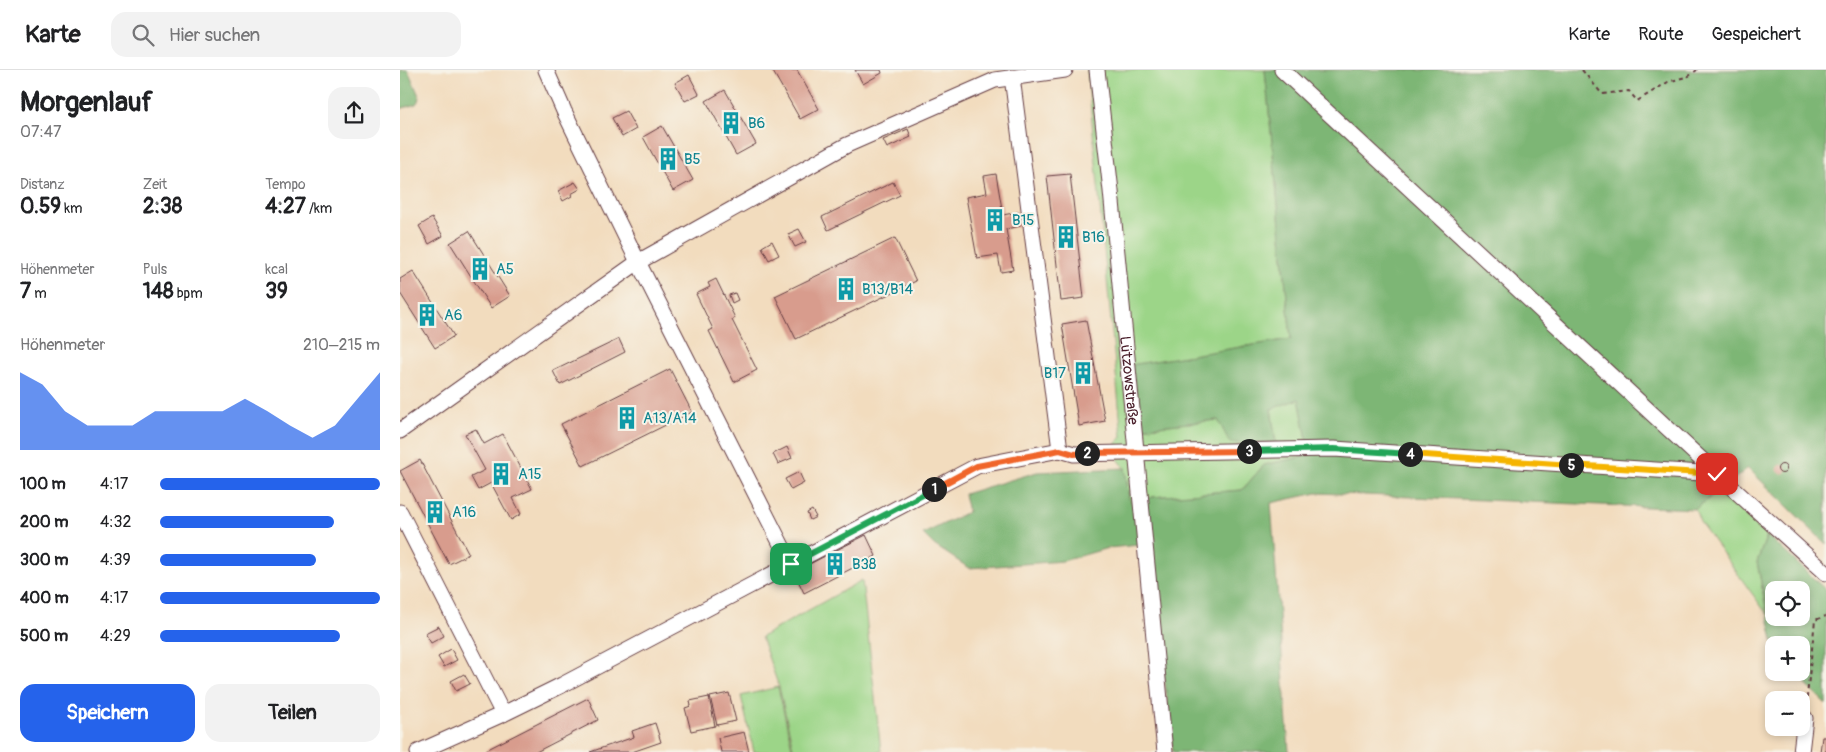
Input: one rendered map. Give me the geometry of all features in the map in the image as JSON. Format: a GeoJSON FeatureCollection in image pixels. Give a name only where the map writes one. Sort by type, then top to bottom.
{"type":"FeatureCollection","features":[{"type":"Feature","properties":{"kind":"street"},"geometry":{"type":"LineString","coordinates":[[546,70],[638,262],[791,564]]}},
{"type":"Feature","properties":{"kind":"street"},"geometry":{"type":"LineString","coordinates":[[400,431],[638,262],[847,145],[994,75],[1012,77],[1065,70]]}},
{"type":"Feature","properties":{"kind":"street","name":"Lützowstraße"},"geometry":{"type":"LineString","coordinates":[[1097,70],[1165,752]]}},
{"type":"Feature","properties":{"kind":"street"},"geometry":{"type":"LineString","coordinates":[[1282,70],[1826,573]]}},
{"type":"Feature","properties":{"kind":"street"},"geometry":{"type":"LineString","coordinates":[[1012,77],[1060,450]]}},
{"type":"Feature","properties":{"kind":"street"},"geometry":{"type":"LineString","coordinates":[[418,752],[502,714],[977,466],[1060,450],[1074,454],[1334,449],[1717,474]]}},
{"type":"Feature","properties":{"kind":"street"},"geometry":{"type":"LineString","coordinates":[[400,512],[502,714]]}},
{"type":"Feature","properties":{"kind":"street"},"geometry":{"type":"LineString","coordinates":[[1801,752],[1803,736]]}},
{"type":"Feature","properties":{"kind":"path"},"geometry":{"type":"LineString","coordinates":[[1582,70],[1602,94],[1629,91],[1637,101],[1668,82],[1689,76],[1698,70]]}},
{"type":"Feature","properties":{"kind":"path"},"geometry":{"type":"LineString","coordinates":[[1808,691],[1815,620],[1826,616]]}},
{"type":"Feature","properties":{"kind":"green space"},"geometry":{"type":"Polygon","coordinates":[[[400,70],[408,70],[420,98],[416,104],[400,109],[400,70]]]}},
{"type":"Feature","properties":{"kind":"green space"},"geometry":{"type":"Polygon","coordinates":[[[1087,70],[1265,70],[1291,339],[1131,365],[1138,428],[1218,420],[1276,443],[1271,408],[1299,399],[1311,455],[1264,465],[1242,490],[1152,497],[1135,505],[1129,499],[1125,468],[1118,459],[1116,443],[1122,437],[1087,70]]]}},
{"type":"Feature","properties":{"kind":"green space"},"geometry":{"type":"Polygon","coordinates":[[[1265,70],[1826,70],[1826,544],[1748,468],[1695,509],[1317,493],[1271,503],[1289,752],[1173,752],[1149,544],[1108,548],[1063,561],[969,568],[934,545],[923,534],[968,512],[964,494],[1037,472],[1125,468],[1129,499],[1135,505],[1152,497],[1242,490],[1264,465],[1310,455],[1299,399],[1271,409],[1276,443],[1230,443],[1218,420],[1138,428],[1130,365],[1291,339],[1265,70]]]}},
{"type":"Feature","properties":{"kind":"green space"},"geometry":{"type":"Polygon","coordinates":[[[1720,490],[1767,535],[1757,562],[1765,611],[1700,522],[1695,509],[1720,490]]]}},
{"type":"Feature","properties":{"kind":"green space"},"geometry":{"type":"Polygon","coordinates":[[[1767,535],[1826,590],[1826,704],[1802,681],[1810,681],[1810,636],[1772,636],[1770,626],[1810,626],[1810,581],[1765,581],[1765,601],[1757,562],[1767,535]]]}},
{"type":"Feature","properties":{"kind":"green space"},"geometry":{"type":"Polygon","coordinates":[[[862,580],[881,752],[794,752],[779,687],[761,637],[862,580]]]}},
{"type":"Feature","properties":{"kind":"green space"},"geometry":{"type":"Polygon","coordinates":[[[778,687],[793,752],[754,752],[741,696],[778,687]]]}},
{"type":"Feature","properties":{"kind":"building"},"geometry":{"type":"Polygon","coordinates":[[[772,70],[797,70],[819,109],[800,119],[772,70]]]}},
{"type":"Feature","properties":{"kind":"building"},"geometry":{"type":"Polygon","coordinates":[[[855,70],[881,70],[882,73],[863,84],[855,70]]]}},
{"type":"Feature","properties":{"kind":"building"},"geometry":{"type":"Polygon","coordinates":[[[689,75],[699,94],[685,101],[675,83],[689,75]]]}},
{"type":"Feature","properties":{"kind":"building","name":"B6"},"geometry":{"type":"Polygon","coordinates":[[[725,90],[756,144],[736,155],[706,101],[725,90]]]}},
{"type":"Feature","properties":{"kind":"building"},"geometry":{"type":"Polygon","coordinates":[[[626,111],[636,129],[622,137],[612,118],[626,111]]]}},
{"type":"Feature","properties":{"kind":"building","name":"B5"},"geometry":{"type":"Polygon","coordinates":[[[662,126],[693,180],[673,191],[643,137],[662,126]]]}},
{"type":"Feature","properties":{"kind":"building"},"geometry":{"type":"Polygon","coordinates":[[[908,129],[911,137],[887,148],[883,140],[908,129]]]}},
{"type":"Feature","properties":{"kind":"building","name":"B15"},"geometry":{"type":"Polygon","coordinates":[[[996,174],[1003,215],[1018,212],[1020,226],[1006,229],[1013,270],[1001,272],[998,255],[977,258],[966,197],[987,193],[984,176],[996,174]]]}},
{"type":"Feature","properties":{"kind":"building","name":"B16"},"geometry":{"type":"Polygon","coordinates":[[[1070,174],[1084,298],[1061,301],[1047,176],[1070,174]]]}},
{"type":"Feature","properties":{"kind":"building"},"geometry":{"type":"Polygon","coordinates":[[[575,182],[580,189],[563,201],[558,191],[575,182]]]}},
{"type":"Feature","properties":{"kind":"building"},"geometry":{"type":"Polygon","coordinates":[[[893,182],[900,195],[828,230],[822,217],[893,182]]]}},
{"type":"Feature","properties":{"kind":"building"},"geometry":{"type":"Polygon","coordinates":[[[432,218],[443,236],[429,244],[419,226],[432,218]]]}},
{"type":"Feature","properties":{"kind":"building"},"geometry":{"type":"Polygon","coordinates":[[[799,229],[806,242],[795,247],[788,234],[799,229]]]}},
{"type":"Feature","properties":{"kind":"building","name":"A5"},"geometry":{"type":"Polygon","coordinates":[[[469,231],[510,296],[491,308],[450,243],[469,231]]]}},
{"type":"Feature","properties":{"kind":"building","name":"B13/B14"},"geometry":{"type":"Polygon","coordinates":[[[895,238],[916,281],[796,339],[775,296],[895,238]]]}},
{"type":"Feature","properties":{"kind":"building"},"geometry":{"type":"Polygon","coordinates":[[[772,241],[779,255],[769,260],[762,247],[772,241]]]}},
{"type":"Feature","properties":{"kind":"building","name":"A6"},"geometry":{"type":"Polygon","coordinates":[[[413,271],[454,336],[435,348],[400,293],[400,279],[413,271]]]}},
{"type":"Feature","properties":{"kind":"building"},"geometry":{"type":"Polygon","coordinates":[[[716,279],[735,318],[732,320],[757,370],[734,382],[709,331],[713,329],[696,294],[710,287],[708,283],[716,279]]]}},
{"type":"Feature","properties":{"kind":"building"},"geometry":{"type":"Polygon","coordinates":[[[735,293],[738,300],[732,303],[729,295],[735,293]]]}},
{"type":"Feature","properties":{"kind":"building","name":"B17"},"geometry":{"type":"Polygon","coordinates":[[[1086,320],[1105,421],[1079,426],[1062,324],[1086,320]]]}},
{"type":"Feature","properties":{"kind":"building"},"geometry":{"type":"Polygon","coordinates":[[[619,339],[625,352],[560,385],[553,371],[619,339]]]}},
{"type":"Feature","properties":{"kind":"building","name":"A13/A14"},"geometry":{"type":"Polygon","coordinates":[[[670,369],[692,412],[583,466],[561,424],[670,369]]]}},
{"type":"Feature","properties":{"kind":"building","name":"A15"},"geometry":{"type":"Polygon","coordinates":[[[476,429],[484,444],[503,434],[532,489],[513,498],[521,514],[511,520],[491,483],[478,490],[471,477],[485,470],[465,434],[476,429]]]}},
{"type":"Feature","properties":{"kind":"building"},"geometry":{"type":"Polygon","coordinates":[[[787,447],[792,458],[778,464],[773,454],[787,447]]]}},
{"type":"Feature","properties":{"kind":"building","name":"A16"},"geometry":{"type":"Polygon","coordinates":[[[420,460],[469,554],[449,564],[400,471],[420,460]]]}},
{"type":"Feature","properties":{"kind":"building"},"geometry":{"type":"Polygon","coordinates":[[[1782,465],[1786,469],[1782,473],[1778,469],[1782,465]]]}},
{"type":"Feature","properties":{"kind":"building"},"geometry":{"type":"Polygon","coordinates":[[[799,472],[804,483],[791,490],[785,479],[799,472]]]}},
{"type":"Feature","properties":{"kind":"building"},"geometry":{"type":"Polygon","coordinates":[[[812,510],[816,517],[810,520],[807,513],[812,510]]]}},
{"type":"Feature","properties":{"kind":"building","name":"B38"},"geometry":{"type":"Polygon","coordinates":[[[866,535],[876,556],[804,593],[794,572],[866,535]]]}},
{"type":"Feature","properties":{"kind":"building"},"geometry":{"type":"Polygon","coordinates":[[[439,626],[444,636],[431,643],[425,633],[439,626]]]}},
{"type":"Feature","properties":{"kind":"building"},"geometry":{"type":"Polygon","coordinates":[[[451,649],[457,660],[444,667],[438,657],[451,649]]]}},
{"type":"Feature","properties":{"kind":"building"},"geometry":{"type":"Polygon","coordinates":[[[464,674],[470,684],[456,691],[451,681],[464,674]]]}},
{"type":"Feature","properties":{"kind":"building"},"geometry":{"type":"Polygon","coordinates":[[[729,693],[736,721],[717,725],[710,697],[729,693]]]}},
{"type":"Feature","properties":{"kind":"building"},"geometry":{"type":"Polygon","coordinates":[[[709,697],[715,726],[691,731],[685,708],[691,706],[690,701],[709,697]]]}},
{"type":"Feature","properties":{"kind":"building"},"geometry":{"type":"Polygon","coordinates":[[[588,698],[598,720],[536,752],[487,752],[486,750],[588,698]]]}},
{"type":"Feature","properties":{"kind":"building"},"geometry":{"type":"Polygon","coordinates":[[[655,723],[661,742],[632,752],[590,752],[634,737],[632,731],[655,723]]]}},
{"type":"Feature","properties":{"kind":"building"},"geometry":{"type":"Polygon","coordinates":[[[744,732],[749,752],[721,752],[718,738],[744,732]]]}},
{"type":"Feature","properties":{"kind":"building"},"geometry":{"type":"Polygon","coordinates":[[[1822,737],[1826,737],[1826,752],[1820,752],[1822,737]]]}},
{"type":"Feature","properties":{"kind":"place","name":"B6"},"geometry":{"type":"Point","coordinates":[731,123]}},
{"type":"Feature","properties":{"kind":"place","name":"B5"},"geometry":{"type":"Point","coordinates":[668,159]}},
{"type":"Feature","properties":{"kind":"place","name":"B15"},"geometry":{"type":"Point","coordinates":[995,220]}},
{"type":"Feature","properties":{"kind":"place","name":"B16"},"geometry":{"type":"Point","coordinates":[1066,237]}},
{"type":"Feature","properties":{"kind":"place","name":"A5"},"geometry":{"type":"Point","coordinates":[480,269]}},
{"type":"Feature","properties":{"kind":"place","name":"B13/B14"},"geometry":{"type":"Point","coordinates":[846,289]}},
{"type":"Feature","properties":{"kind":"place","name":"A6"},"geometry":{"type":"Point","coordinates":[427,315]}},
{"type":"Feature","properties":{"kind":"place","name":"B17"},"geometry":{"type":"Point","coordinates":[1083,373]}},
{"type":"Feature","properties":{"kind":"place","name":"A13/A14"},"geometry":{"type":"Point","coordinates":[627,418]}},
{"type":"Feature","properties":{"kind":"place","name":"A15"},"geometry":{"type":"Point","coordinates":[501,474]}},
{"type":"Feature","properties":{"kind":"place","name":"A16"},"geometry":{"type":"Point","coordinates":[435,512]}},
{"type":"Feature","properties":{"kind":"place","name":"B38"},"geometry":{"type":"Point","coordinates":[835,564]}},
{"type":"Feature","properties":{"kind":"route"},"geometry":{"type":"LineString","coordinates":[[791,564],[977,466],[1060,450],[1074,454],[1334,449],[1717,474]]}}]}
